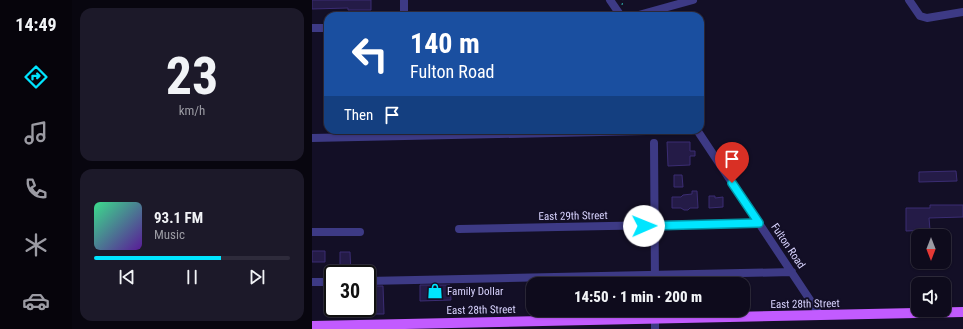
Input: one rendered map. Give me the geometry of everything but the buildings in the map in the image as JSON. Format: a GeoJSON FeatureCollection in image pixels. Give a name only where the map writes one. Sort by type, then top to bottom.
{"type":"FeatureCollection","features":[{"type":"Feature","properties":{"kind":"main road","name":"East 28th Street"},"geometry":{"type":"LineString","coordinates":[[312,326],[412,326],[963,312]]}},
{"type":"Feature","properties":{"kind":"street"},"geometry":{"type":"LineString","coordinates":[[404,0],[404,12]]}},
{"type":"Feature","properties":{"kind":"street"},"geometry":{"type":"LineString","coordinates":[[610,0],[618,12]]}},
{"type":"Feature","properties":{"kind":"street"},"geometry":{"type":"LineString","coordinates":[[650,12],[693,0]]}},
{"type":"Feature","properties":{"kind":"street"},"geometry":{"type":"LineString","coordinates":[[909,0],[920,16],[927,18],[963,12]]}},
{"type":"Feature","properties":{"kind":"street"},"geometry":{"type":"LineString","coordinates":[[312,28],[324,28]]}},
{"type":"Feature","properties":{"kind":"street"},"geometry":{"type":"LineString","coordinates":[[312,138],[388,134]]}},
{"type":"Feature","properties":{"kind":"street","name":"Fulton Road"},"geometry":{"type":"LineString","coordinates":[[700,134],[820,315]]}},
{"type":"Feature","properties":{"kind":"street"},"geometry":{"type":"LineString","coordinates":[[654,143],[655,275]]}},
{"type":"Feature","properties":{"kind":"street","name":"East 29th Street"},"geometry":{"type":"LineString","coordinates":[[459,229],[759,223]]}},
{"type":"Feature","properties":{"kind":"street"},"geometry":{"type":"LineString","coordinates":[[312,232],[360,232]]}},
{"type":"Feature","properties":{"kind":"street"},"geometry":{"type":"LineString","coordinates":[[376,281],[792,272]]}},
{"type":"Feature","properties":{"kind":"street"},"geometry":{"type":"LineString","coordinates":[[312,282],[324,282]]}},
{"type":"Feature","properties":{"kind":"path"},"geometry":{"type":"LineString","coordinates":[[622,7],[623,0]]}},
{"type":"Feature","properties":{"kind":"place","name":"Family Dollar"},"geometry":{"type":"Point","coordinates":[435,291]}},
{"type":"Feature","properties":{"kind":"route"},"geometry":{"type":"LineString","coordinates":[[644,226],[759,223],[732,183]]}}]}
